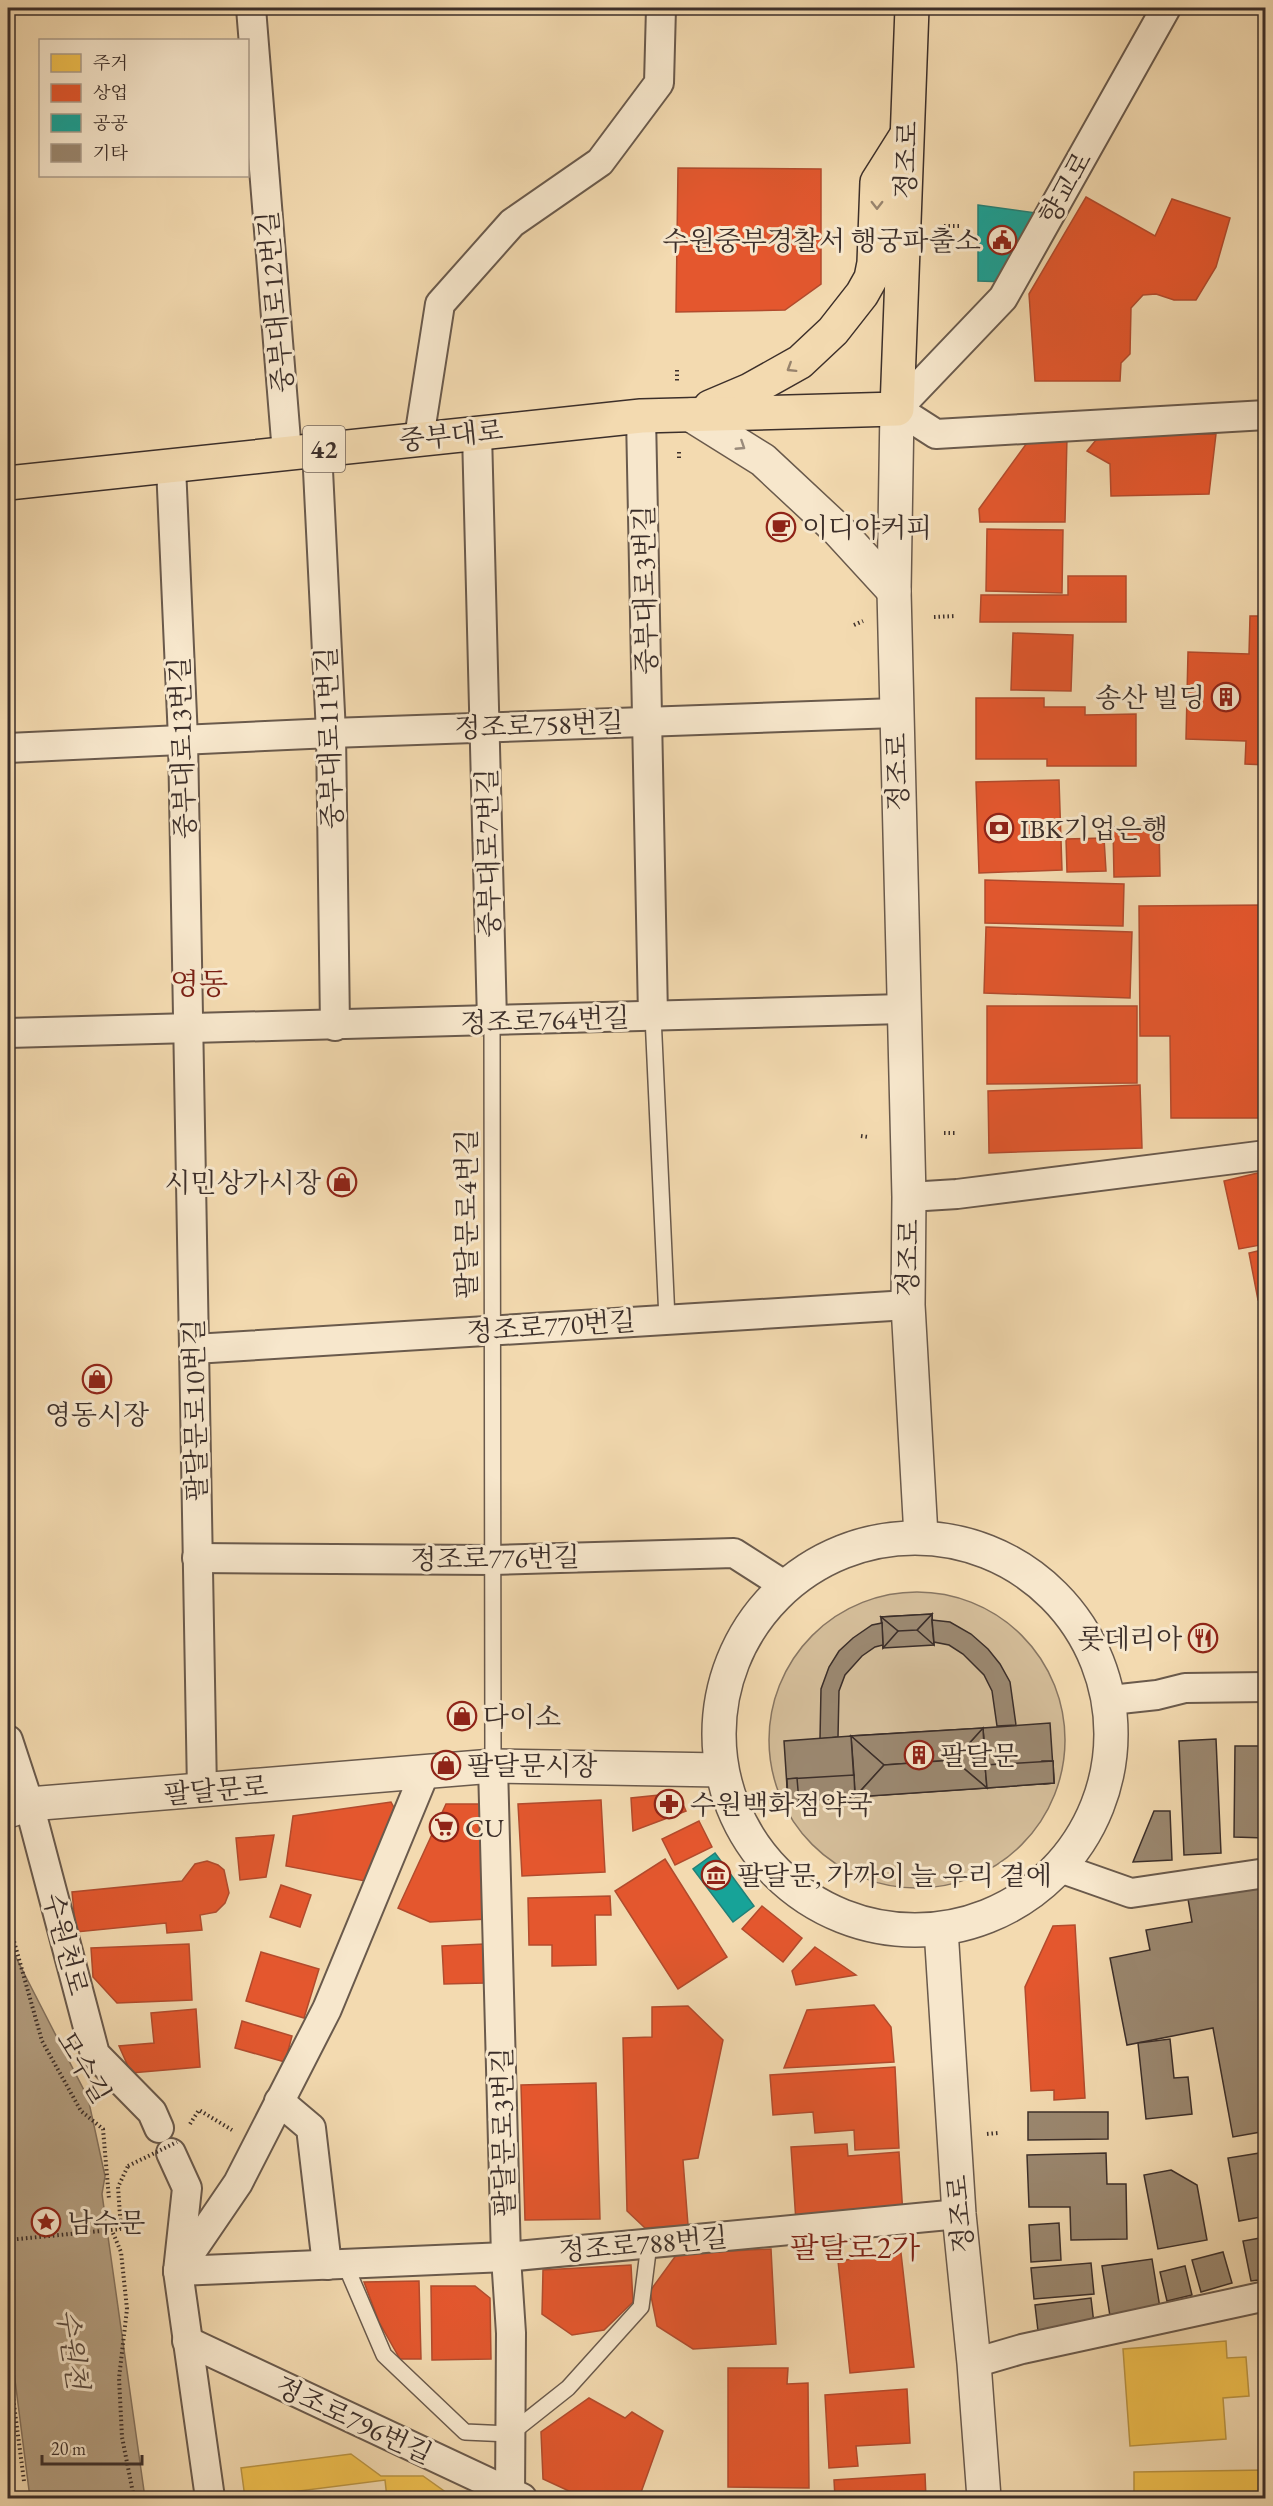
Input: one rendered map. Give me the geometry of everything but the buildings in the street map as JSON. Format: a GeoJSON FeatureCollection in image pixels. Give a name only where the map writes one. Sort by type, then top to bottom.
{"type":"FeatureCollection","features":[{"type":"Feature","properties":{"kind":"main road","name":"정조로"},"geometry":{"type":"LineString","coordinates":[[897,409],[912,8]]}},
{"type":"Feature","properties":{"kind":"main road"},"geometry":{"type":"LineString","coordinates":[[692,415],[750,390],[800,362],[833,331],[852,308],[871,278],[877,226],[877,182],[907,134]]}},
{"type":"Feature","properties":{"kind":"main road","name":"중부대로"},"geometry":{"type":"LineString","coordinates":[[8,483],[640,416],[897,409]]}},
{"type":"Feature","properties":{"kind":"street","name":"중부대로12번길"},"geometry":{"type":"LineString","coordinates":[[251,8],[302,452]]}},
{"type":"Feature","properties":{"kind":"street"},"geometry":{"type":"LineString","coordinates":[[419,438],[440,304],[512,223],[600,162],[659,83],[661,8]]}},
{"type":"Feature","properties":{"kind":"street","name":"향교로"},"geometry":{"type":"LineString","coordinates":[[897,409],[1003,298],[1166,8]]}},
{"type":"Feature","properties":{"kind":"street"},"geometry":{"type":"LineString","coordinates":[[897,409],[936,434],[1266,415]]}},
{"type":"Feature","properties":{"kind":"street","name":"정조로"},"geometry":{"type":"LineString","coordinates":[[897,409],[894,591],[909,1197],[908,1305],[921,1536]]}},
{"type":"Feature","properties":{"kind":"street"},"geometry":{"type":"LineString","coordinates":[[692,415],[763,460],[838,530],[894,591]]}},
{"type":"Feature","properties":{"kind":"street","name":"중부대로3번길"},"geometry":{"type":"LineString","coordinates":[[640,416],[653,1016]]}},
{"type":"Feature","properties":{"kind":"street","name":"중부대로7번길"},"geometry":{"type":"LineString","coordinates":[[477,432],[492,1022]]}},
{"type":"Feature","properties":{"kind":"street","name":"중부대로11번길"},"geometry":{"type":"LineString","coordinates":[[302,452],[331,733],[335,1026]]}},
{"type":"Feature","properties":{"kind":"street","name":"중부대로13번길"},"geometry":{"type":"LineString","coordinates":[[171,466],[183,740],[187,1030]]}},
{"type":"Feature","properties":{"kind":"street","name":"정조로758번길"},"geometry":{"type":"LineString","coordinates":[[8,748],[331,733],[896,713]]}},
{"type":"Feature","properties":{"kind":"street","name":"정조로764번길"},"geometry":{"type":"LineString","coordinates":[[8,1034],[903,1009]]}},
{"type":"Feature","properties":{"kind":"street","name":"팔달문로10번길"},"geometry":{"type":"LineString","coordinates":[[187,1030],[202,1791]]}},
{"type":"Feature","properties":{"kind":"street"},"geometry":{"type":"LineString","coordinates":[[909,1197],[957,1194],[1266,1155]]}},
{"type":"Feature","properties":{"kind":"street","name":"정조로770번길"},"geometry":{"type":"LineString","coordinates":[[194,1349],[908,1305]]}},
{"type":"Feature","properties":{"kind":"street"},"geometry":{"type":"LineString","coordinates":[[921,1536],[987,1550],[1045,1584],[1088,1637],[1111,1700],[1113,1745],[1105,1790],[1087,1832],[1060,1868],[1006,1909],[941,1929],[881,1929],[824,1909],[776,1874],[740,1826],[720,1770],[719,1702],[741,1638],[784,1585],[826,1557],[872,1541],[921,1536]]}},
{"type":"Feature","properties":{"kind":"street","name":"정조로776번길"},"geometry":{"type":"LineString","coordinates":[[197,1558],[493,1560],[734,1553],[784,1585]]}},
{"type":"Feature","properties":{"kind":"street"},"geometry":{"type":"LineString","coordinates":[[1111,1700],[1157,1695],[1185,1688],[1266,1687]]}},
{"type":"Feature","properties":{"kind":"street","name":"수원천로"},"geometry":{"type":"LineString","coordinates":[[8,1740],[18,1807],[95,2054],[152,2112],[169,2141],[188,2188],[178,2271],[210,2499]]}},
{"type":"Feature","properties":{"kind":"street","name":"팔달문로"},"geometry":{"type":"LineString","coordinates":[[18,1807],[493,1766],[720,1770]]}},
{"type":"Feature","properties":{"kind":"street","name":"팔달문로3번길"},"geometry":{"type":"LineString","coordinates":[[493,1766],[506,2257],[511,2333],[510,2434],[514,2497]]}},
{"type":"Feature","properties":{"kind":"street"},"geometry":{"type":"LineString","coordinates":[[178,2271],[238,2183],[327,2009],[426,1772]]}},
{"type":"Feature","properties":{"kind":"street"},"geometry":{"type":"LineString","coordinates":[[1060,1868],[1131,1893],[1266,1873]]}},
{"type":"Feature","properties":{"kind":"street","name":"정조로"},"geometry":{"type":"LineString","coordinates":[[941,1929],[959,2214],[974,2363],[984,2499]]}},
{"type":"Feature","properties":{"kind":"street"},"geometry":{"type":"LineString","coordinates":[[279,2101],[311,2128],[336,2264]]}},
{"type":"Feature","properties":{"kind":"street","name":"정조로788번길"},"geometry":{"type":"LineString","coordinates":[[178,2271],[506,2257],[959,2214]]}},
{"type":"Feature","properties":{"kind":"street"},"geometry":{"type":"LineString","coordinates":[[974,2363],[1022,2349],[1266,2296]]}},
{"type":"Feature","properties":{"kind":"street","name":"정조로796번길"},"geometry":{"type":"LineString","coordinates":[[187,2341],[514,2497]]}},
{"type":"Feature","properties":{"kind":"lane"},"geometry":{"type":"LineString","coordinates":[[653,1016],[667,1319]]}},
{"type":"Feature","properties":{"kind":"lane","name":"팔달문로4번길"},"geometry":{"type":"LineString","coordinates":[[492,1022],[493,1766]]}},
{"type":"Feature","properties":{"kind":"lane"},"geometry":{"type":"LineString","coordinates":[[336,2264],[384,2355],[465,2432],[510,2434],[568,2388],[641,2307],[649,2244]]}},
{"type":"Feature","properties":{"kind":"path"},"geometry":{"type":"LineString","coordinates":[[944,226],[962,226]]}},
{"type":"Feature","properties":{"kind":"path"},"geometry":{"type":"LineString","coordinates":[[679,452],[679,461]]}},
{"type":"Feature","properties":{"kind":"path"},"geometry":{"type":"LineString","coordinates":[[934,617],[956,616]]}},
{"type":"Feature","properties":{"kind":"path"},"geometry":{"type":"LineString","coordinates":[[944,1133],[957,1133]]}},
{"type":"Feature","properties":{"kind":"path"},"geometry":{"type":"LineString","coordinates":[[861,1136],[868,1137]]}},
{"type":"Feature","properties":{"kind":"path","name":"모수길"},"geometry":{"type":"LineString","coordinates":[[8,1920],[42,2041],[81,2111],[103,2129],[109,2199]]}},
{"type":"Feature","properties":{"kind":"path"},"geometry":{"type":"LineString","coordinates":[[986,2134],[998,2133]]}},
{"type":"Feature","properties":{"kind":"path"},"geometry":{"type":"LineString","coordinates":[[8,2240],[121,2229],[118,2187],[128,2166],[169,2141]]}},
{"type":"Feature","properties":{"kind":"path"},"geometry":{"type":"LineString","coordinates":[[112,2233],[121,2252],[127,2309],[119,2378],[122,2437],[134,2499]]}},
{"type":"Feature","properties":{"kind":"path"},"geometry":{"type":"LineString","coordinates":[[8,2359],[24,2481]]}},
{"type":"Feature","properties":{"kind":"shaded area"},"geometry":{"type":"Polygon","coordinates":[[[917,1592],[946,1595],[974,1603],[999,1617],[1022,1635],[1040,1658],[1054,1683],[1062,1711],[1065,1740],[1062,1769],[1054,1797],[1040,1822],[1022,1845],[999,1863],[974,1877],[946,1885],[917,1888],[888,1885],[860,1877],[835,1863],[812,1845],[794,1822],[780,1797],[772,1769],[769,1740],[772,1711],[780,1683],[794,1658],[812,1635],[835,1617],[860,1603],[888,1595],[917,1592]]]}},
{"type":"Feature","properties":{"kind":"water","name":"수원천"},"geometry":{"type":"Polygon","coordinates":[[[8,1942],[88,2098],[105,2176],[102,2194],[145,2498],[30,2498],[8,2325],[8,1942]]]}},
{"type":"Feature","properties":{"kind":"place","name":"수원중부경찰서 행궁파출소"},"geometry":{"type":"Point","coordinates":[1002,240]}},
{"type":"Feature","properties":{"kind":"place","name":"이디야커피"},"geometry":{"type":"Point","coordinates":[781,527]}},
{"type":"Feature","properties":{"kind":"place","name":"송산 빌딩"},"geometry":{"type":"Point","coordinates":[1226,697]}},
{"type":"Feature","properties":{"kind":"place","name":"IBK기업은행"},"geometry":{"type":"Point","coordinates":[999,828]}},
{"type":"Feature","properties":{"kind":"place","name":"시민상가시장"},"geometry":{"type":"Point","coordinates":[342,1182]}},
{"type":"Feature","properties":{"kind":"place","name":"영동시장"},"geometry":{"type":"Point","coordinates":[97,1379]}},
{"type":"Feature","properties":{"kind":"place","name":"롯데리아"},"geometry":{"type":"Point","coordinates":[1203,1638]}},
{"type":"Feature","properties":{"kind":"place","name":"다이소"},"geometry":{"type":"Point","coordinates":[462,1716]}},
{"type":"Feature","properties":{"kind":"place","name":"팔달문"},"geometry":{"type":"Point","coordinates":[919,1755]}},
{"type":"Feature","properties":{"kind":"place","name":"팔달문시장"},"geometry":{"type":"Point","coordinates":[446,1765]}},
{"type":"Feature","properties":{"kind":"place","name":"수원백화점약국"},"geometry":{"type":"Point","coordinates":[669,1804]}},
{"type":"Feature","properties":{"kind":"place","name":"CU"},"geometry":{"type":"Point","coordinates":[444,1827]}},
{"type":"Feature","properties":{"kind":"place","name":"팔달문, 가까이 늘 우리 곁에"},"geometry":{"type":"Point","coordinates":[716,1875]}},
{"type":"Feature","properties":{"kind":"place","name":"남수문"},"geometry":{"type":"Point","coordinates":[46,2222]}},
{"type":"Feature","properties":{"kind":"district","name":"영동"},"geometry":{"type":"Point","coordinates":[199,983]}},
{"type":"Feature","properties":{"kind":"district","name":"팔달로2가"},"geometry":{"type":"Point","coordinates":[855,2247]}}]}
